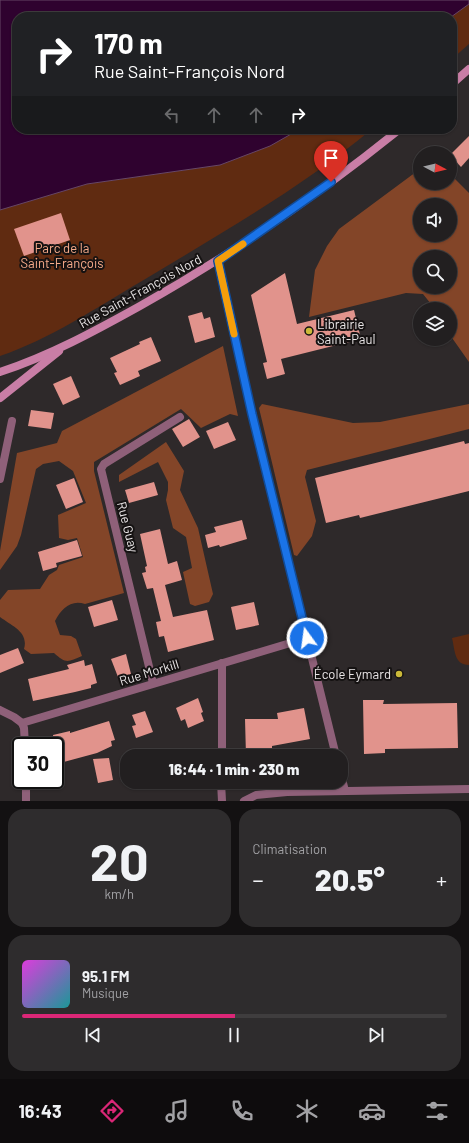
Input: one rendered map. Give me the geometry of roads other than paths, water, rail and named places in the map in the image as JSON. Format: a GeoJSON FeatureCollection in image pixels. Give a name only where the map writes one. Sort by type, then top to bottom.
{"type":"FeatureCollection","features":[{"type":"Feature","properties":{"kind":"street"},"geometry":{"type":"LineString","coordinates":[[457,80],[469,69]]}},
{"type":"Feature","properties":{"kind":"street","name":"Rue Saint-François Nord"},"geometry":{"type":"LineString","coordinates":[[0,372],[65,347],[218,261],[354,166],[394,134]]}},
{"type":"Feature","properties":{"kind":"street"},"geometry":{"type":"LineString","coordinates":[[218,261],[252,414],[334,749]]}},
{"type":"Feature","properties":{"kind":"street"},"geometry":{"type":"LineString","coordinates":[[0,398],[65,347]]}},
{"type":"Feature","properties":{"kind":"street","name":"Rue Guay"},"geometry":{"type":"LineString","coordinates":[[153,683],[101,469],[104,464],[180,417]]}},
{"type":"Feature","properties":{"kind":"street"},"geometry":{"type":"LineString","coordinates":[[0,480],[12,421]]}},
{"type":"Feature","properties":{"kind":"street","name":"Rue Morkill"},"geometry":{"type":"LineString","coordinates":[[22,723],[307,638]]}},
{"type":"Feature","properties":{"kind":"street"},"geometry":{"type":"LineString","coordinates":[[222,663],[222,749]]}},
{"type":"Feature","properties":{"kind":"street"},"geometry":{"type":"LineString","coordinates":[[0,710],[22,723],[24,737]]}},
{"type":"Feature","properties":{"kind":"street"},"geometry":{"type":"LineString","coordinates":[[26,789],[26,801]]}},
{"type":"Feature","properties":{"kind":"street"},"geometry":{"type":"LineString","coordinates":[[222,789],[222,801]]}},
{"type":"Feature","properties":{"kind":"street"},"geometry":{"type":"LineString","coordinates":[[244,801],[256,795],[268,793],[469,789]]}},
{"type":"Feature","properties":{"kind":"place","name":"Librairie Saint-Paul"},"geometry":{"type":"Point","coordinates":[309,331]}},
{"type":"Feature","properties":{"kind":"place","name":"École Eymard"},"geometry":{"type":"Point","coordinates":[399,674]}},
{"type":"Feature","properties":{"kind":"park label","name":"Parc de la Saint-François"},"geometry":{"type":"Point","coordinates":[62,256]}}]}
